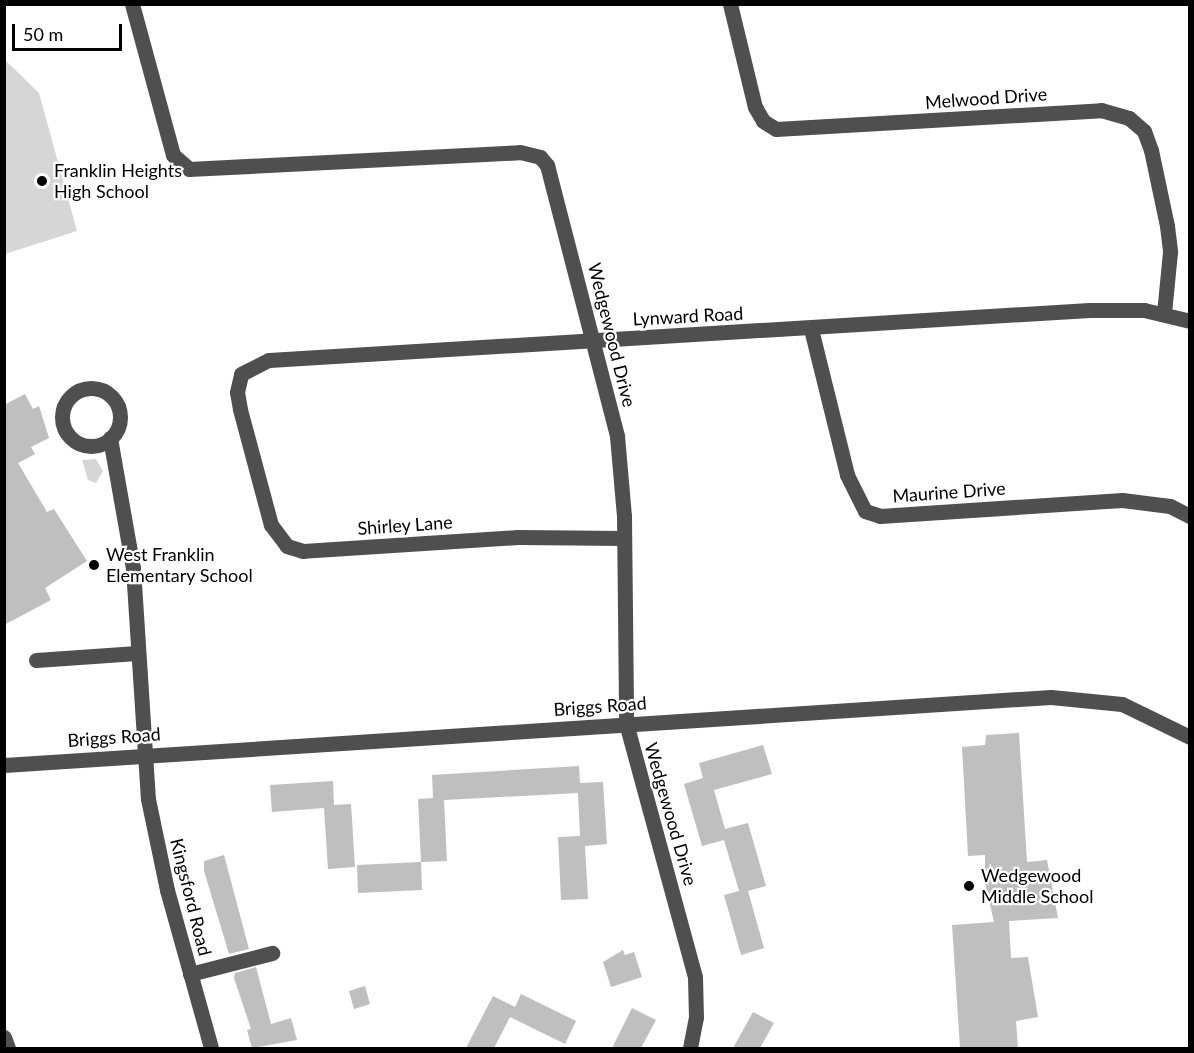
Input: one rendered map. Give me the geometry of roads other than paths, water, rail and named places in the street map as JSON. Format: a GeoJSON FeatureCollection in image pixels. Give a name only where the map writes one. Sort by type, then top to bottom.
{"type":"FeatureCollection","features":[{"type":"Feature","properties":{"kind":"street","name":"Wedgewood Drive"},"geometry":{"type":"LineString","coordinates":[[132,4],[173,155],[189,169],[520,152],[540,157],[556,189],[617,436],[624,538],[626,723],[695,977],[697,1011],[690,1048]]}},
{"type":"Feature","properties":{"kind":"street","name":"Melwood Drive"},"geometry":{"type":"LineString","coordinates":[[730,4],[755,107],[763,120],[776,129],[1101,110],[1130,118],[1144,131],[1151,150],[1167,226],[1170,252],[1164,313]]}},
{"type":"Feature","properties":{"kind":"street","name":"Lynward Road"},"geometry":{"type":"LineString","coordinates":[[253,457],[237,385],[244,370],[260,361],[811,329],[1089,310],[1164,313],[1190,321]]}},
{"type":"Feature","properties":{"kind":"street","name":"Maurine Drive"},"geometry":{"type":"LineString","coordinates":[[811,329],[846,475],[866,511],[880,516],[1122,500],[1170,506],[1190,516]]}},
{"type":"Feature","properties":{"kind":"street","name":"Kingsford Road"},"geometry":{"type":"LineString","coordinates":[[110,438],[133,568],[144,754],[167,890],[211,1048]]}},
{"type":"Feature","properties":{"kind":"street","name":"Shirley Lane"},"geometry":{"type":"LineString","coordinates":[[253,457],[277,537],[295,550],[548,536],[624,538]]}},
{"type":"Feature","properties":{"kind":"street"},"geometry":{"type":"LineString","coordinates":[[36,660],[137,653]]}},
{"type":"Feature","properties":{"kind":"street","name":"Briggs Road"},"geometry":{"type":"LineString","coordinates":[[4,765],[626,723],[1071,697],[1122,704],[1190,737]]}},
{"type":"Feature","properties":{"kind":"street"},"geometry":{"type":"LineString","coordinates":[[190,974],[272,953]]}},
{"type":"Feature","properties":{"kind":"street"},"geometry":{"type":"LineString","coordinates":[[4,1037],[8,1048]]}},
{"type":"Feature","properties":{"kind":"place","name":"Franklin Heights High School"},"geometry":{"type":"Point","coordinates":[42,181]}},
{"type":"Feature","properties":{"kind":"place","name":"West Franklin Elementary School"},"geometry":{"type":"Point","coordinates":[94,565]}},
{"type":"Feature","properties":{"kind":"place","name":"Wedgewood Middle School"},"geometry":{"type":"Point","coordinates":[969,886]}}]}
